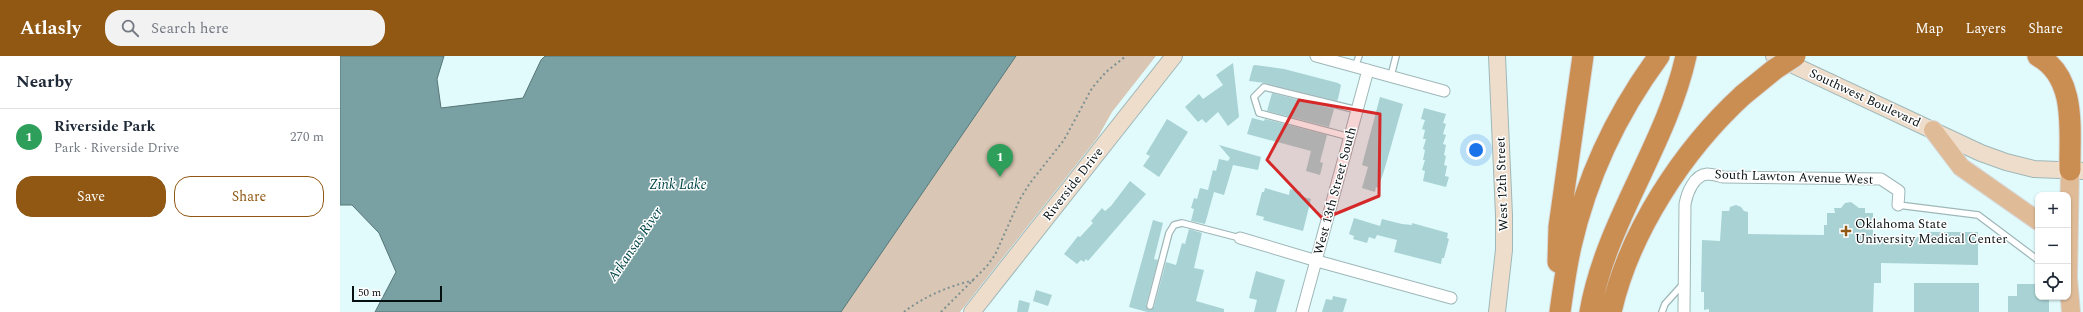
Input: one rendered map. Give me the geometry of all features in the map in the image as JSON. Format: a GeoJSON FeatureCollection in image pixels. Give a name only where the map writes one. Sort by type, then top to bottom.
{"type":"FeatureCollection","features":[{"type":"Feature","properties":{"kind":"highway"},"geometry":{"type":"LineString","coordinates":[[1556,312],[1559,227],[1583,56]]}},
{"type":"Feature","properties":{"kind":"highway"},"geometry":{"type":"LineString","coordinates":[[1590,312],[1599,270],[1612,238],[1648,163],[1676,95],[1686,56]]}},
{"type":"Feature","properties":{"kind":"highway"},"geometry":{"type":"LineString","coordinates":[[1611,312],[1619,283],[1633,248],[1666,186],[1703,135],[1743,95],[1775,69],[1795,56]]}},
{"type":"Feature","properties":{"kind":"highway"},"geometry":{"type":"LineString","coordinates":[[2038,56],[2044,59],[2057,74],[2066,94],[2076,171]]}},
{"type":"Feature","properties":{"kind":"highway"},"geometry":{"type":"LineString","coordinates":[[1560,312],[1571,246],[1578,218],[1597,163],[1619,118],[1657,60]]}},
{"type":"Feature","properties":{"kind":"main road","name":"Riverside Drive"},"geometry":{"type":"LineString","coordinates":[[972,312],[1174,56]]}},
{"type":"Feature","properties":{"kind":"main road","name":"West 12th Street"},"geometry":{"type":"LineString","coordinates":[[1497,56],[1504,215],[1504,250],[1497,312]]}},
{"type":"Feature","properties":{"kind":"main road","name":"Southwest Boulevard"},"geometry":{"type":"LineString","coordinates":[[1774,56],[1933,130]]}},
{"type":"Feature","properties":{"kind":"main road"},"geometry":{"type":"LineString","coordinates":[[1933,130],[1981,153],[2006,162],[2034,169],[2076,171],[2069,264]]}},
{"type":"Feature","properties":{"kind":"main road"},"geometry":{"type":"LineString","coordinates":[[1933,130],[1961,167],[2035,219]]}},
{"type":"Feature","properties":{"kind":"main road"},"geometry":{"type":"LineString","coordinates":[[2070,300],[2071,312]]}},
{"type":"Feature","properties":{"kind":"street"},"geometry":{"type":"LineString","coordinates":[[1316,56],[1357,61],[1368,70],[1444,91]]}},
{"type":"Feature","properties":{"kind":"street","name":"West 13th Street South"},"geometry":{"type":"LineString","coordinates":[[1302,312],[1368,70]]}},
{"type":"Feature","properties":{"kind":"street","name":"South Lawton Avenue West"},"geometry":{"type":"LineString","coordinates":[[1684,283],[1685,204],[1687,195],[1696,180],[1707,174],[1723,178],[1881,179],[1899,191],[1898,205]]}},
{"type":"Feature","properties":{"kind":"street"},"geometry":{"type":"LineString","coordinates":[[1240,238],[1451,298]]}},
{"type":"Feature","properties":{"kind":"street"},"geometry":{"type":"LineString","coordinates":[[1684,283],[1684,312]]}},
{"type":"Feature","properties":{"kind":"lane"},"geometry":{"type":"LineString","coordinates":[[1391,76],[1396,56]]}},
{"type":"Feature","properties":{"kind":"lane"},"geometry":{"type":"LineString","coordinates":[[1350,137],[1259,113],[1254,97],[1264,87],[1357,110]]}},
{"type":"Feature","properties":{"kind":"lane"},"geometry":{"type":"LineString","coordinates":[[1898,205],[1978,215],[2035,258]]}},
{"type":"Feature","properties":{"kind":"lane"},"geometry":{"type":"LineString","coordinates":[[1150,306],[1169,233],[1174,225],[1182,223],[1240,238]]}},
{"type":"Feature","properties":{"kind":"lane"},"geometry":{"type":"LineString","coordinates":[[1662,312],[1665,304],[1684,283]]}},
{"type":"Feature","properties":{"kind":"path"},"geometry":{"type":"LineString","coordinates":[[942,312],[974,280],[995,255],[1020,199],[1030,183],[1064,140],[1092,88],[1106,72],[1126,56]]}},
{"type":"Feature","properties":{"kind":"path"},"geometry":{"type":"LineString","coordinates":[[904,312],[925,298],[961,282],[974,280]]}},
{"type":"Feature","properties":{"kind":"highlighted area"},"geometry":{"type":"Polygon","coordinates":[[[1299,100],[1380,114],[1379,196],[1323,219],[1267,160],[1299,100]]]}},
{"type":"Feature","properties":{"kind":"shaded area"},"geometry":{"type":"Polygon","coordinates":[[[1016,56],[1156,56],[1112,112],[1098,137],[960,312],[841,312],[1016,56]]]}},
{"type":"Feature","properties":{"kind":"water","name":"Zink Lake"},"geometry":{"type":"Polygon","coordinates":[[[340,56],[444,56],[437,79],[441,108],[523,98],[541,60],[545,56],[1016,56],[841,312],[375,312],[396,272],[379,233],[352,205],[340,205],[340,56]]]}},
{"type":"Feature","properties":{"kind":"building"},"geometry":{"type":"Polygon","coordinates":[[[1233,63],[1239,117],[1228,126],[1218,112],[1206,123],[1202,119],[1198,122],[1185,107],[1199,94],[1203,99],[1223,85],[1216,75],[1233,63]]]}},
{"type":"Feature","properties":{"kind":"building"},"geometry":{"type":"Polygon","coordinates":[[[1253,66],[1284,69],[1338,83],[1341,85],[1338,99],[1337,101],[1265,83],[1249,81],[1253,66]]]}},
{"type":"Feature","properties":{"kind":"building"},"geometry":{"type":"Polygon","coordinates":[[[1272,93],[1334,109],[1329,127],[1267,111],[1272,93]]]}},
{"type":"Feature","properties":{"kind":"building"},"geometry":{"type":"Polygon","coordinates":[[[1380,97],[1403,104],[1384,171],[1375,192],[1362,188],[1368,167],[1362,165],[1380,97]]]}},
{"type":"Feature","properties":{"kind":"building"},"geometry":{"type":"Polygon","coordinates":[[[1424,108],[1446,114],[1443,123],[1446,124],[1443,134],[1446,135],[1443,144],[1446,145],[1444,165],[1447,166],[1445,176],[1449,177],[1446,187],[1423,181],[1425,171],[1422,170],[1425,160],[1423,160],[1425,150],[1423,149],[1426,139],[1423,139],[1425,130],[1422,129],[1425,120],[1421,119],[1424,108]]]}},
{"type":"Feature","properties":{"kind":"building"},"geometry":{"type":"Polygon","coordinates":[[[1252,118],[1264,121],[1265,119],[1327,135],[1320,162],[1323,163],[1320,175],[1306,171],[1311,151],[1247,134],[1252,118]]]}},
{"type":"Feature","properties":{"kind":"building"},"geometry":{"type":"Polygon","coordinates":[[[1167,119],[1188,132],[1159,177],[1143,166],[1150,156],[1146,154],[1167,119]]]}},
{"type":"Feature","properties":{"kind":"building"},"geometry":{"type":"Polygon","coordinates":[[[1219,145],[1261,157],[1258,170],[1233,165],[1224,195],[1214,192],[1205,224],[1191,221],[1194,209],[1191,208],[1194,198],[1197,199],[1200,188],[1208,190],[1213,170],[1216,171],[1219,159],[1228,161],[1230,158],[1219,145]]]}},
{"type":"Feature","properties":{"kind":"building"},"geometry":{"type":"Polygon","coordinates":[[[1130,181],[1146,194],[1088,261],[1086,259],[1084,262],[1081,260],[1077,264],[1064,254],[1078,236],[1080,237],[1093,223],[1091,221],[1102,208],[1105,211],[1111,206],[1130,181]]]}},
{"type":"Feature","properties":{"kind":"building"},"geometry":{"type":"Polygon","coordinates":[[[1265,188],[1289,195],[1290,189],[1301,192],[1300,196],[1311,199],[1303,231],[1263,220],[1264,217],[1256,215],[1262,192],[1264,192],[1265,188]]]}},
{"type":"Feature","properties":{"kind":"building"},"geometry":{"type":"Polygon","coordinates":[[[1851,202],[1859,208],[1865,208],[1865,213],[1873,213],[1873,237],[1927,237],[1927,232],[1978,232],[1978,265],[1881,263],[1881,283],[1874,283],[1873,312],[1709,312],[1709,309],[1704,310],[1704,292],[1701,292],[1702,240],[1720,241],[1722,211],[1729,211],[1730,207],[1736,205],[1748,212],[1748,234],[1824,235],[1824,225],[1827,225],[1827,213],[1835,213],[1834,208],[1841,208],[1845,203],[1851,202]]]}},
{"type":"Feature","properties":{"kind":"building"},"geometry":{"type":"Polygon","coordinates":[[[1354,218],[1380,226],[1382,219],[1402,224],[1412,225],[1412,223],[1448,233],[1447,238],[1449,239],[1444,258],[1442,258],[1441,264],[1394,252],[1397,240],[1377,235],[1375,239],[1369,237],[1367,243],[1353,239],[1354,236],[1349,234],[1354,218]]]}},
{"type":"Feature","properties":{"kind":"building"},"geometry":{"type":"Polygon","coordinates":[[[1153,220],[1163,223],[1154,259],[1158,260],[1146,305],[1147,309],[1151,310],[1154,307],[1166,262],[1176,265],[1182,243],[1185,244],[1189,229],[1202,233],[1194,268],[1204,270],[1196,301],[1224,309],[1224,312],[1147,312],[1129,307],[1153,220]]]}},
{"type":"Feature","properties":{"kind":"building"},"geometry":{"type":"Polygon","coordinates":[[[1256,271],[1285,280],[1276,312],[1254,312],[1257,300],[1249,298],[1256,271]]]}},
{"type":"Feature","properties":{"kind":"building"},"geometry":{"type":"Polygon","coordinates":[[[1914,283],[1979,283],[1979,312],[1914,312],[1914,283]]]}},
{"type":"Feature","properties":{"kind":"building"},"geometry":{"type":"Polygon","coordinates":[[[2017,284],[2035,284],[2035,300],[2049,300],[2049,312],[2008,312],[2008,296],[2017,296],[2017,284]]]}},
{"type":"Feature","properties":{"kind":"building"},"geometry":{"type":"Polygon","coordinates":[[[1036,290],[1052,295],[1048,306],[1033,301],[1036,290]]]}},
{"type":"Feature","properties":{"kind":"building"},"geometry":{"type":"Polygon","coordinates":[[[1333,296],[1347,299],[1343,312],[1322,312],[1326,299],[1332,300],[1333,296]]]}},
{"type":"Feature","properties":{"kind":"building"},"geometry":{"type":"Polygon","coordinates":[[[1019,300],[1030,303],[1028,312],[1017,312],[1019,300]]]}},
{"type":"Feature","properties":{"kind":"place","name":"Riverside Park"},"geometry":{"type":"Point","coordinates":[1000,177]}},
{"type":"Feature","properties":{"kind":"place","name":"Oklahoma State University Medical Center"},"geometry":{"type":"Point","coordinates":[1846,231]}},
{"type":"Feature","properties":{"kind":"water label","name":"Arkansas River"},"geometry":{"type":"Point","coordinates":[635,244]}}]}
